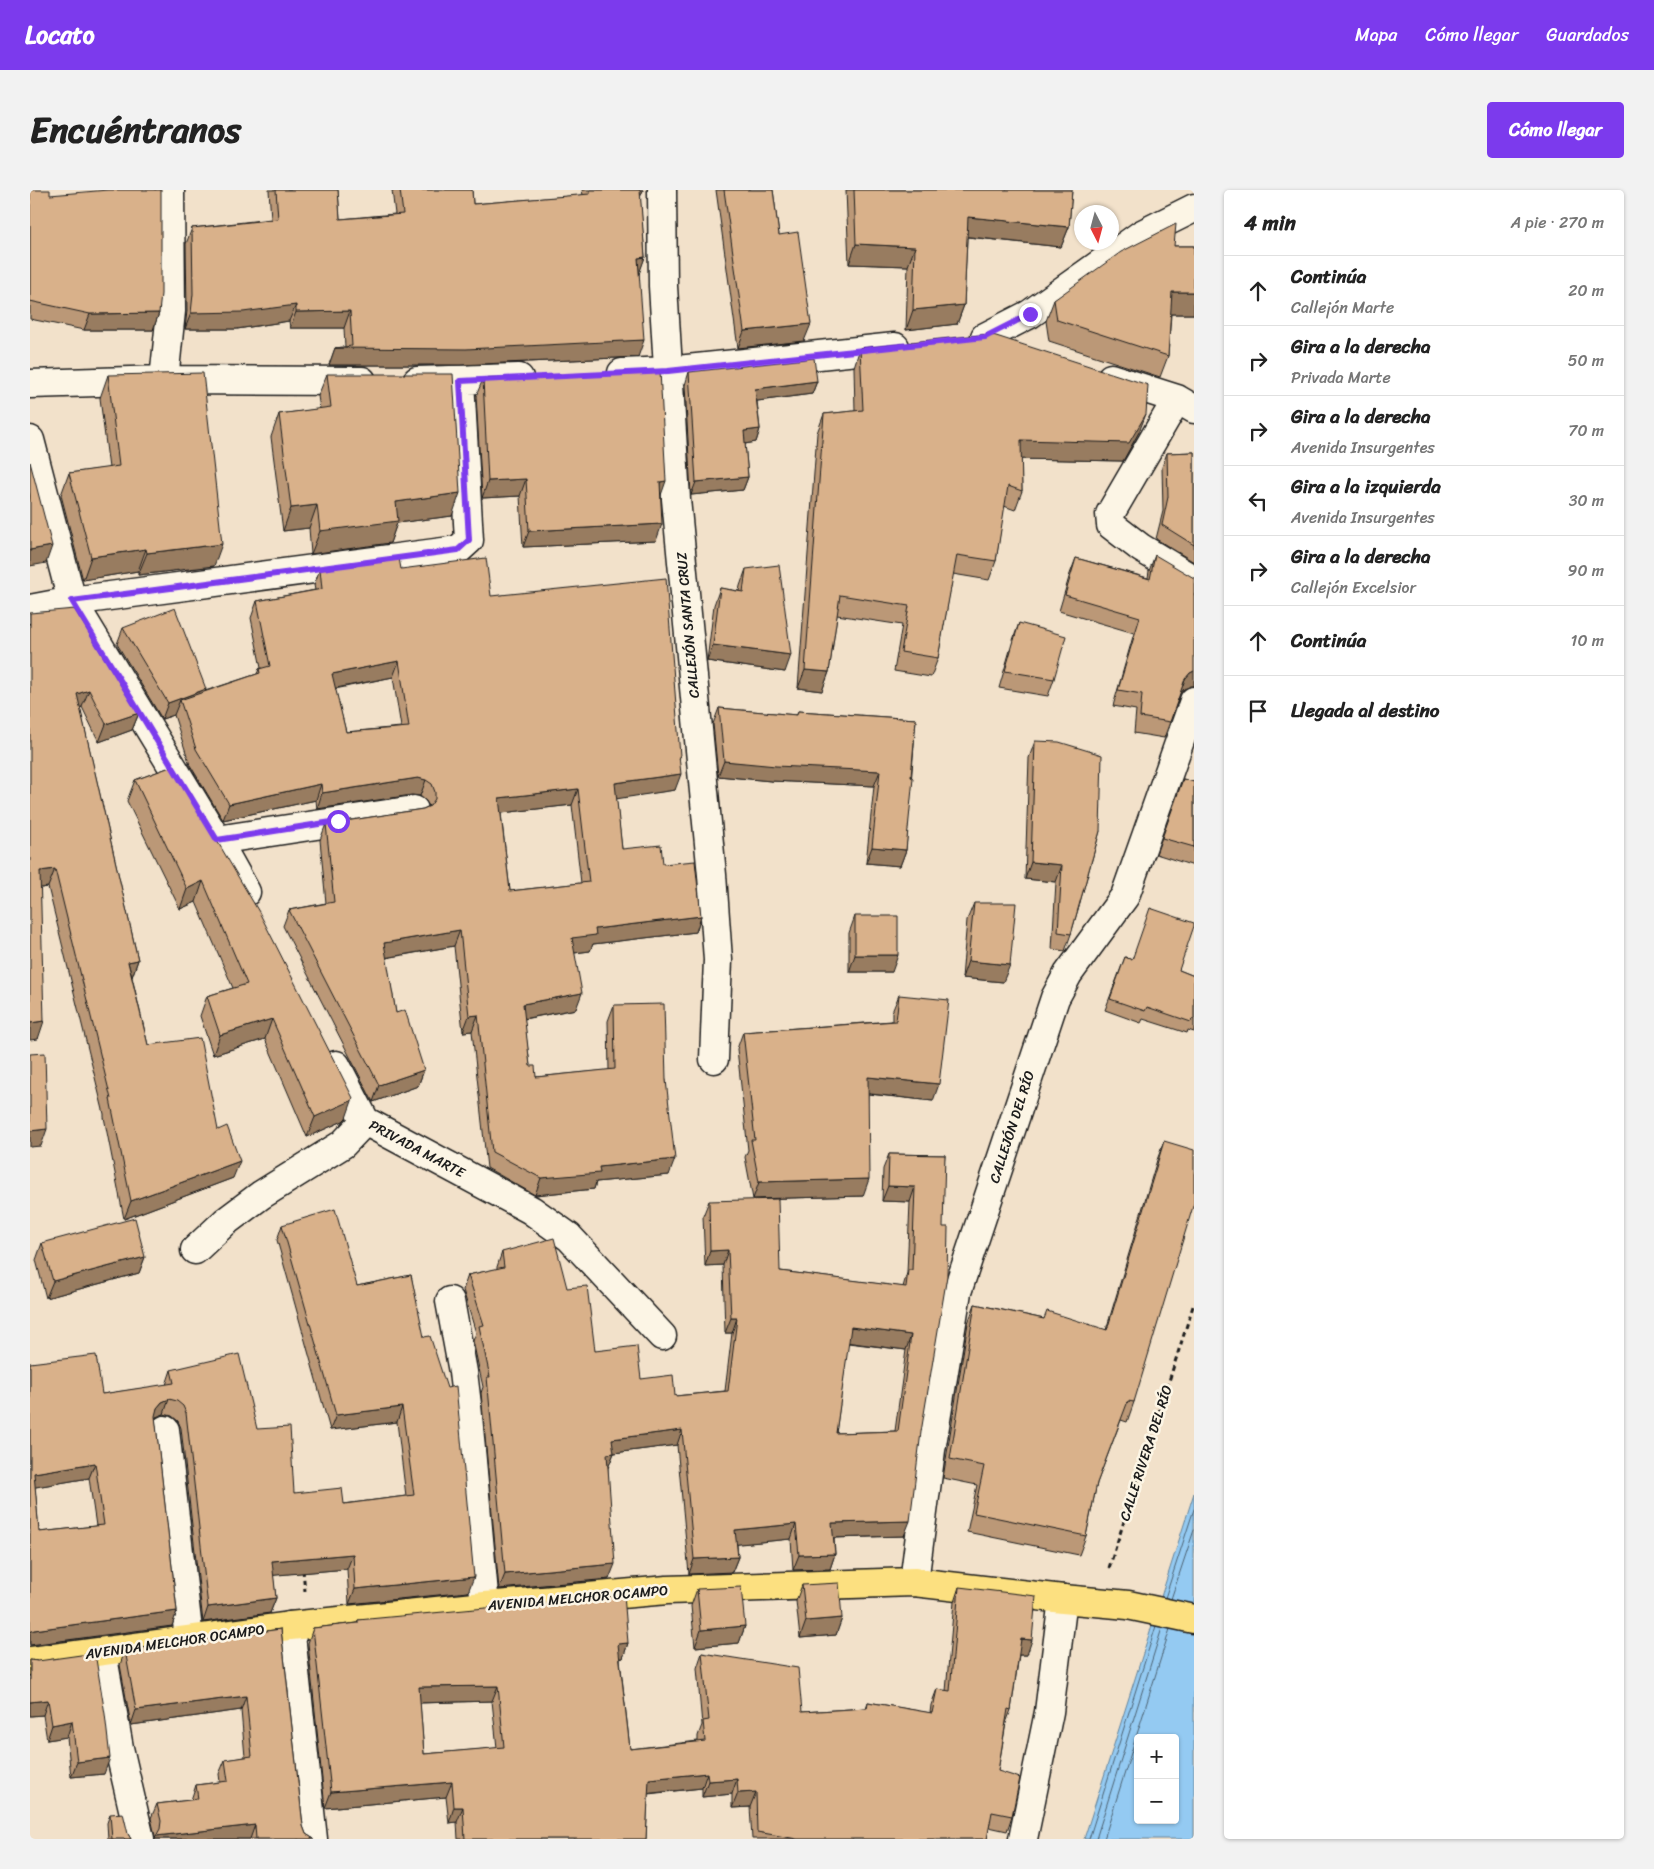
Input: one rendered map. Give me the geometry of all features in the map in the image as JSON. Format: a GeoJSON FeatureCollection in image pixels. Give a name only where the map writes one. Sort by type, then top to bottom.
{"type":"FeatureCollection","features":[{"type":"Feature","properties":{"kind":"main road","name":"AVENIDA MELCHOR OCAMPO"},"geometry":{"type":"LineString","coordinates":[[30,1660],[300,1625],[667,1590],[914,1582],[1128,1605],[1194,1619]]}},
{"type":"Feature","properties":{"kind":"street"},"geometry":{"type":"LineString","coordinates":[[164,380],[171,311],[170,190]]}},
{"type":"Feature","properties":{"kind":"street","name":"CALLEJÓN SANTA CRUZ"},"geometry":{"type":"LineString","coordinates":[[662,190],[663,286],[676,499],[716,923],[718,960],[714,1059]]}},
{"type":"Feature","properties":{"kind":"street"},"geometry":{"type":"LineString","coordinates":[[1022,349],[975,338],[1030,314],[1142,234],[1194,208]]}},
{"type":"Feature","properties":{"kind":"street"},"geometry":{"type":"LineString","coordinates":[[599,374],[668,371],[916,344]]}},
{"type":"Feature","properties":{"kind":"street"},"geometry":{"type":"LineString","coordinates":[[1086,370],[1186,404],[1110,514],[1111,525],[1141,548],[1194,580]]}},
{"type":"Feature","properties":{"kind":"street"},"geometry":{"type":"LineString","coordinates":[[30,384],[164,380],[460,381],[539,377]]}},
{"type":"Feature","properties":{"kind":"street"},"geometry":{"type":"LineString","coordinates":[[30,609],[72,601],[458,550],[469,540],[460,381]]}},
{"type":"Feature","properties":{"kind":"street"},"geometry":{"type":"LineString","coordinates":[[30,440],[72,601],[217,840],[260,917]]}},
{"type":"Feature","properties":{"kind":"street","name":"CALLEJÓN DEL RÍO"},"geometry":{"type":"LineString","coordinates":[[914,1582],[931,1450],[957,1292],[1055,998],[1068,974],[1125,896],[1194,701]]}},
{"type":"Feature","properties":{"kind":"street"},"geometry":{"type":"LineString","coordinates":[[217,840],[414,810]]}},
{"type":"Feature","properties":{"kind":"street","name":"PRIVADA MARTE"},"geometry":{"type":"LineString","coordinates":[[326,1044],[365,1121],[531,1210],[569,1237],[662,1336]]}},
{"type":"Feature","properties":{"kind":"street"},"geometry":{"type":"LineString","coordinates":[[195,1250],[225,1222],[261,1195],[343,1144],[365,1121]]}},
{"type":"Feature","properties":{"kind":"street"},"geometry":{"type":"LineString","coordinates":[[450,1300],[467,1404],[485,1606]]}},
{"type":"Feature","properties":{"kind":"street"},"geometry":{"type":"LineString","coordinates":[[165,1430],[189,1639]]}},
{"type":"Feature","properties":{"kind":"street"},"geometry":{"type":"LineString","coordinates":[[1023,1839],[1049,1712],[1063,1599]]}},
{"type":"Feature","properties":{"kind":"street"},"geometry":{"type":"LineString","coordinates":[[300,1625],[313,1839]]}},
{"type":"Feature","properties":{"kind":"street"},"geometry":{"type":"LineString","coordinates":[[102,1652],[119,1748],[140,1839]]}},
{"type":"Feature","properties":{"kind":"path","name":"CALLE RIVERA DEL RÍO"},"geometry":{"type":"LineString","coordinates":[[1098,1602],[1194,1304]]}},
{"type":"Feature","properties":{"kind":"path"},"geometry":{"type":"LineString","coordinates":[[300,1625],[302,1566]]}},
{"type":"Feature","properties":{"kind":"water"},"geometry":{"type":"Polygon","coordinates":[[[1194,1493],[1194,1839],[1084,1839],[1194,1493]]]}},
{"type":"Feature","properties":{"kind":"building"},"geometry":{"type":"Polygon","coordinates":[[[30,190],[50,190],[50,195],[108,190],[161,190],[161,294],[159,313],[90,314],[30,301],[30,190]]]}},
{"type":"Feature","properties":{"kind":"building"},"geometry":{"type":"Polygon","coordinates":[[[276,190],[338,190],[340,219],[403,214],[400,190],[472,190],[473,204],[590,194],[590,190],[640,190],[645,257],[638,258],[644,340],[466,349],[335,348],[352,346],[350,311],[296,312],[296,305],[243,312],[191,313],[193,294],[192,228],[278,219],[276,190]]]}},
{"type":"Feature","properties":{"kind":"building"},"geometry":{"type":"Polygon","coordinates":[[[724,190],[773,190],[779,235],[798,232],[811,324],[744,331],[724,190]]]}},
{"type":"Feature","properties":{"kind":"building"},"geometry":{"type":"Polygon","coordinates":[[[854,190],[1072,190],[1069,227],[968,217],[964,305],[913,310],[915,247],[856,244],[854,190]]]}},
{"type":"Feature","properties":{"kind":"building"},"geometry":{"type":"Polygon","coordinates":[[[1176,224],[1174,246],[1194,246],[1194,292],[1172,292],[1168,356],[1057,320],[1054,300],[1121,252],[1176,224]]]}},
{"type":"Feature","properties":{"kind":"building"},"geometry":{"type":"Polygon","coordinates":[[[990,334],[1148,385],[1146,414],[1129,443],[1021,440],[1022,491],[1008,486],[996,561],[957,555],[938,658],[901,652],[909,606],[840,595],[829,672],[805,670],[824,414],[863,410],[860,348],[990,334]]]}},
{"type":"Feature","properties":{"kind":"building"},"geometry":{"type":"Polygon","coordinates":[[[814,358],[817,381],[755,389],[760,429],[744,431],[748,477],[696,482],[689,372],[814,358]]]}},
{"type":"Feature","properties":{"kind":"building"},"geometry":{"type":"Polygon","coordinates":[[[660,371],[666,481],[660,482],[662,524],[529,531],[526,479],[488,481],[483,379],[660,371]]]}},
{"type":"Feature","properties":{"kind":"building"},"geometry":{"type":"Polygon","coordinates":[[[203,373],[222,544],[147,553],[146,549],[91,557],[69,473],[119,466],[108,375],[203,373]]]}},
{"type":"Feature","properties":{"kind":"building"},"geometry":{"type":"Polygon","coordinates":[[[327,374],[453,374],[460,493],[396,502],[398,521],[320,531],[317,505],[291,508],[279,414],[331,407],[327,374]]]}},
{"type":"Feature","properties":{"kind":"building"},"geometry":{"type":"Polygon","coordinates":[[[1194,452],[1194,545],[1162,525],[1168,497],[1167,453],[1194,452]]]}},
{"type":"Feature","properties":{"kind":"building"},"geometry":{"type":"Polygon","coordinates":[[[30,462],[52,546],[30,550],[30,462]]]}},
{"type":"Feature","properties":{"kind":"building"},"geometry":{"type":"Polygon","coordinates":[[[1155,555],[1194,578],[1194,671],[1185,679],[1170,722],[1140,717],[1142,694],[1118,690],[1140,617],[1065,595],[1076,558],[1150,579],[1155,555]]]}},
{"type":"Feature","properties":{"kind":"building"},"geometry":{"type":"Polygon","coordinates":[[[399,558],[401,569],[486,558],[491,596],[666,578],[681,774],[615,783],[622,849],[661,845],[663,864],[695,861],[701,916],[595,929],[596,935],[572,938],[582,993],[523,1004],[530,1066],[535,1066],[536,1077],[615,1069],[614,1005],[664,1004],[666,1080],[675,1159],[599,1167],[600,1173],[541,1178],[492,1152],[478,1015],[469,1016],[460,930],[384,943],[396,1013],[405,1010],[424,1070],[379,1085],[289,910],[334,902],[326,824],[423,809],[430,806],[435,799],[432,784],[418,778],[322,793],[321,784],[229,804],[196,749],[180,700],[260,673],[259,669],[270,666],[257,601],[322,589],[320,569],[399,558]],[[399,661],[332,674],[346,732],[409,727],[399,661]],[[578,789],[499,798],[510,891],[589,882],[578,789]]]}},
{"type":"Feature","properties":{"kind":"building"},"geometry":{"type":"Polygon","coordinates":[[[779,565],[791,655],[713,645],[720,588],[743,592],[746,569],[779,565]]]}},
{"type":"Feature","properties":{"kind":"building"},"geometry":{"type":"Polygon","coordinates":[[[175,608],[206,689],[168,703],[123,628],[175,608]]]}},
{"type":"Feature","properties":{"kind":"building"},"geometry":{"type":"Polygon","coordinates":[[[75,609],[139,713],[106,724],[89,690],[77,694],[138,960],[128,962],[148,1045],[200,1038],[218,1130],[227,1126],[240,1161],[131,1201],[111,1099],[55,869],[40,871],[44,1021],[30,1023],[30,613],[75,609]]]}},
{"type":"Feature","properties":{"kind":"building"},"geometry":{"type":"Polygon","coordinates":[[[1019,623],[1066,636],[1054,679],[1005,671],[1019,623]]]}},
{"type":"Feature","properties":{"kind":"building"},"geometry":{"type":"Polygon","coordinates":[[[719,708],[797,715],[798,711],[916,719],[906,850],[872,847],[880,771],[776,766],[724,761],[719,708]]]}},
{"type":"Feature","properties":{"kind":"building"},"geometry":{"type":"Polygon","coordinates":[[[1035,741],[1059,742],[1102,755],[1100,831],[1071,934],[1058,932],[1062,865],[1031,862],[1035,741]]]}},
{"type":"Feature","properties":{"kind":"building"},"geometry":{"type":"Polygon","coordinates":[[[173,766],[259,912],[353,1098],[351,1101],[315,1117],[272,1019],[220,1035],[207,996],[247,984],[203,881],[187,889],[135,780],[173,766]]]}},
{"type":"Feature","properties":{"kind":"building"},"geometry":{"type":"Polygon","coordinates":[[[1183,779],[1194,782],[1194,847],[1162,838],[1183,779]]]}},
{"type":"Feature","properties":{"kind":"building"},"geometry":{"type":"Polygon","coordinates":[[[974,903],[1016,903],[1010,965],[968,961],[974,903]]]}},
{"type":"Feature","properties":{"kind":"building"},"geometry":{"type":"Polygon","coordinates":[[[1150,908],[1194,923],[1179,970],[1194,976],[1194,1019],[1191,1022],[1147,1007],[1145,1011],[1110,999],[1125,957],[1132,960],[1150,908]]]}},
{"type":"Feature","properties":{"kind":"building"},"geometry":{"type":"Polygon","coordinates":[[[855,916],[898,916],[898,955],[855,955],[855,916]]]}},
{"type":"Feature","properties":{"kind":"building"},"geometry":{"type":"Polygon","coordinates":[[[899,995],[949,1000],[939,1084],[868,1077],[869,1179],[759,1182],[751,1140],[755,1140],[743,1032],[896,1021],[899,995]]]}},
{"type":"Feature","properties":{"kind":"building"},"geometry":{"type":"Polygon","coordinates":[[[45,1053],[47,1129],[30,1131],[30,1054],[45,1053]]]}},
{"type":"Feature","properties":{"kind":"building"},"geometry":{"type":"Polygon","coordinates":[[[1164,1141],[1194,1150],[1194,1203],[1134,1402],[1128,1401],[1097,1483],[1086,1536],[974,1513],[984,1466],[950,1459],[975,1304],[1044,1319],[1047,1311],[1107,1330],[1164,1141]]]}},
{"type":"Feature","properties":{"kind":"building"},"geometry":{"type":"Polygon","coordinates":[[[889,1154],[945,1155],[943,1227],[948,1227],[947,1276],[921,1432],[910,1521],[832,1523],[835,1554],[799,1555],[796,1524],[735,1530],[738,1557],[694,1559],[682,1430],[612,1439],[614,1453],[607,1454],[615,1564],[505,1574],[487,1377],[490,1377],[479,1326],[484,1325],[468,1275],[504,1267],[502,1252],[554,1238],[567,1288],[587,1286],[595,1351],[637,1346],[641,1379],[673,1375],[675,1396],[728,1391],[737,1318],[731,1318],[728,1250],[710,1251],[709,1201],[778,1199],[780,1271],[906,1287],[908,1270],[912,1270],[915,1187],[888,1186],[889,1154]],[[851,1327],[836,1433],[898,1431],[911,1335],[851,1327]]]}},
{"type":"Feature","properties":{"kind":"building"},"geometry":{"type":"Polygon","coordinates":[[[335,1209],[357,1286],[411,1275],[424,1337],[430,1336],[447,1388],[456,1386],[474,1577],[355,1589],[353,1554],[272,1561],[276,1598],[208,1607],[186,1413],[183,1406],[177,1401],[169,1399],[162,1402],[157,1408],[155,1416],[177,1611],[30,1632],[30,1363],[96,1355],[102,1394],[174,1383],[171,1370],[239,1354],[257,1429],[290,1427],[294,1493],[342,1488],[344,1504],[414,1495],[402,1407],[336,1415],[282,1225],[335,1209]],[[95,1463],[34,1473],[39,1532],[104,1525],[95,1463]]]}},
{"type":"Feature","properties":{"kind":"building"},"geometry":{"type":"Polygon","coordinates":[[[135,1218],[145,1257],[53,1281],[42,1243],[135,1218]]]}},
{"type":"Feature","properties":{"kind":"building"},"geometry":{"type":"Polygon","coordinates":[[[839,1583],[842,1618],[806,1621],[802,1585],[839,1583]]]}},
{"type":"Feature","properties":{"kind":"building"},"geometry":{"type":"Polygon","coordinates":[[[741,1587],[745,1626],[701,1630],[697,1589],[741,1587]]]}},
{"type":"Feature","properties":{"kind":"building"},"geometry":{"type":"Polygon","coordinates":[[[959,1587],[1036,1596],[1032,1640],[1021,1639],[1011,1710],[1008,1709],[998,1771],[1020,1778],[1012,1816],[992,1812],[987,1839],[797,1839],[757,1832],[756,1792],[738,1793],[737,1779],[708,1781],[707,1773],[649,1779],[646,1839],[465,1839],[463,1807],[454,1807],[452,1782],[331,1792],[313,1628],[358,1623],[358,1620],[624,1595],[628,1643],[618,1644],[630,1749],[705,1741],[703,1721],[709,1720],[702,1653],[798,1668],[802,1712],[867,1708],[868,1702],[932,1713],[937,1689],[950,1691],[959,1587]],[[498,1686],[419,1687],[424,1754],[504,1747],[498,1686]]]}},
{"type":"Feature","properties":{"kind":"building"},"geometry":{"type":"Polygon","coordinates":[[[281,1629],[303,1826],[306,1834],[314,1839],[256,1839],[255,1825],[156,1836],[160,1829],[161,1821],[157,1804],[198,1799],[196,1785],[228,1781],[225,1760],[252,1756],[246,1696],[136,1710],[125,1650],[281,1629]]]}},
{"type":"Feature","properties":{"kind":"building"},"geometry":{"type":"Polygon","coordinates":[[[95,1653],[110,1758],[77,1762],[72,1721],[52,1725],[48,1700],[30,1702],[30,1660],[38,1661],[95,1653]]]}},
{"type":"Feature","properties":{"kind":"building"},"geometry":{"type":"Polygon","coordinates":[[[123,1813],[131,1839],[112,1839],[110,1814],[123,1813]]]}},
{"type":"Feature","properties":{"kind":"route"},"geometry":{"type":"LineString","coordinates":[[338,821],[217,840],[72,601],[458,550],[469,540],[460,381],[668,371],[985,337],[1030,314]]}}]}
